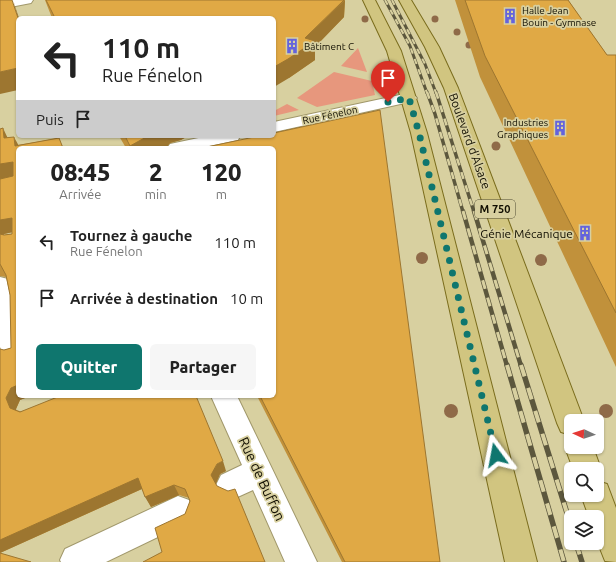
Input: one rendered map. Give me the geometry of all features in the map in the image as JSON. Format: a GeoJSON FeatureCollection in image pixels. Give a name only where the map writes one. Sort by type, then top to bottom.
{"type":"FeatureCollection","features":[{"type":"Feature","properties":{"kind":"main road"},"geometry":{"type":"LineString","coordinates":[[369,0],[394,51],[419,133],[521,562]]}},
{"type":"Feature","properties":{"kind":"main road","name":"Boulevard d'Alsace"},"geometry":{"type":"LineString","coordinates":[[405,0],[432,47],[451,88],[568,414]]}},
{"type":"Feature","properties":{"kind":"main road"},"geometry":{"type":"LineString","coordinates":[[599,502],[616,550]]}},
{"type":"Feature","properties":{"kind":"street"},"geometry":{"type":"LineString","coordinates":[[0,4],[27,0]]}},
{"type":"Feature","properties":{"kind":"street","name":"Rue Fénelon"},"geometry":{"type":"LineString","coordinates":[[276,127],[409,98]]}},
{"type":"Feature","properties":{"kind":"street"},"geometry":{"type":"LineString","coordinates":[[185,146],[223,138]]}},
{"type":"Feature","properties":{"kind":"street"},"geometry":{"type":"LineString","coordinates":[[0,285],[12,319],[13,351]]}},
{"type":"Feature","properties":{"kind":"street","name":"Rue de Buffon"},"geometry":{"type":"LineString","coordinates":[[225,398],[300,562]]}},
{"type":"Feature","properties":{"kind":"street"},"geometry":{"type":"LineString","coordinates":[[231,485],[259,472]]}},
{"type":"Feature","properties":{"kind":"street"},"geometry":{"type":"LineString","coordinates":[[76,560],[178,511]]}},
{"type":"Feature","properties":{"kind":"shaded area"},"geometry":{"type":"Polygon","coordinates":[[[358,48],[367,72],[341,66],[358,48]]]}},
{"type":"Feature","properties":{"kind":"shaded area"},"geometry":{"type":"Polygon","coordinates":[[[334,72],[372,81],[375,95],[317,107],[297,98],[334,72]]]}},
{"type":"Feature","properties":{"kind":"shaded area"},"geometry":{"type":"Polygon","coordinates":[[[287,104],[299,110],[276,116],[276,110],[287,104]]]}},
{"type":"Feature","properties":{"kind":"building"},"geometry":{"type":"Polygon","coordinates":[[[0,0],[12,0],[17,16],[16,16],[16,68],[0,72],[0,0]]]}},
{"type":"Feature","properties":{"kind":"building"},"geometry":{"type":"Polygon","coordinates":[[[46,0],[344,0],[305,38],[315,41],[276,66],[276,16],[54,16],[46,0]]]}},
{"type":"Feature","properties":{"kind":"building"},"geometry":{"type":"Polygon","coordinates":[[[465,0],[568,0],[607,55],[616,55],[616,313],[485,56],[465,0]]]}},
{"type":"Feature","properties":{"kind":"building"},"geometry":{"type":"Polygon","coordinates":[[[380,110],[440,562],[345,562],[261,398],[276,398],[276,146],[212,146],[250,138],[276,138],[276,133],[380,110]]]}},
{"type":"Feature","properties":{"kind":"building"},"geometry":{"type":"Polygon","coordinates":[[[3,128],[4,138],[14,137],[15,146],[59,138],[62,146],[16,146],[16,386],[11,388],[6,398],[10,408],[20,412],[55,398],[197,398],[223,461],[217,464],[211,475],[217,486],[228,491],[235,489],[265,562],[143,562],[162,552],[155,528],[185,514],[190,501],[185,489],[174,485],[145,497],[138,478],[0,540],[0,349],[4,350],[11,348],[10,295],[6,275],[0,264],[0,234],[12,234],[12,218],[0,220],[0,179],[13,176],[13,162],[0,164],[0,129],[3,128]]]}},
{"type":"Feature","properties":{"kind":"building"},"geometry":{"type":"Polygon","coordinates":[[[126,138],[144,138],[130,146],[126,138]]]}},
{"type":"Feature","properties":{"kind":"building"},"geometry":{"type":"Polygon","coordinates":[[[0,553],[31,562],[0,562],[0,553]]]}},
{"type":"Feature","properties":{"kind":"railway"},"geometry":{"type":"LineString","coordinates":[[385,0],[410,46],[427,93]]}},
{"type":"Feature","properties":{"kind":"railway"},"geometry":{"type":"LineString","coordinates":[[392,0],[425,64],[436,93]]}},
{"type":"Feature","properties":{"kind":"railway"},"geometry":{"type":"LineString","coordinates":[[427,92],[435,114],[463,212]]}},
{"type":"Feature","properties":{"kind":"railway"},"geometry":{"type":"LineString","coordinates":[[436,92],[474,212]]}},
{"type":"Feature","properties":{"kind":"railway"},"geometry":{"type":"LineString","coordinates":[[463,211],[507,366]]}},
{"type":"Feature","properties":{"kind":"railway"},"geometry":{"type":"LineString","coordinates":[[474,211],[521,366]]}},
{"type":"Feature","properties":{"kind":"railway"},"geometry":{"type":"LineString","coordinates":[[507,365],[564,562]]}},
{"type":"Feature","properties":{"kind":"railway"},"geometry":{"type":"LineString","coordinates":[[521,365],[566,510]]}},
{"type":"Feature","properties":{"kind":"railway"},"geometry":{"type":"LineString","coordinates":[[578,550],[582,562]]}},
{"type":"Feature","properties":{"kind":"place","name":"Halle Jean Bouin - Gymnase"},"geometry":{"type":"Point","coordinates":[510,16]}},
{"type":"Feature","properties":{"kind":"place","name":"Bâtiment C"},"geometry":{"type":"Point","coordinates":[292,46]}},
{"type":"Feature","properties":{"kind":"place","name":"Industries Graphiques"},"geometry":{"type":"Point","coordinates":[560,128]}},
{"type":"Feature","properties":{"kind":"place","name":"Génie Mécanique"},"geometry":{"type":"Point","coordinates":[585,233]}},
{"type":"Feature","properties":{"kind":"route"},"geometry":{"type":"LineString","coordinates":[[388,102],[409,98],[419,133],[496,455]]}}]}
